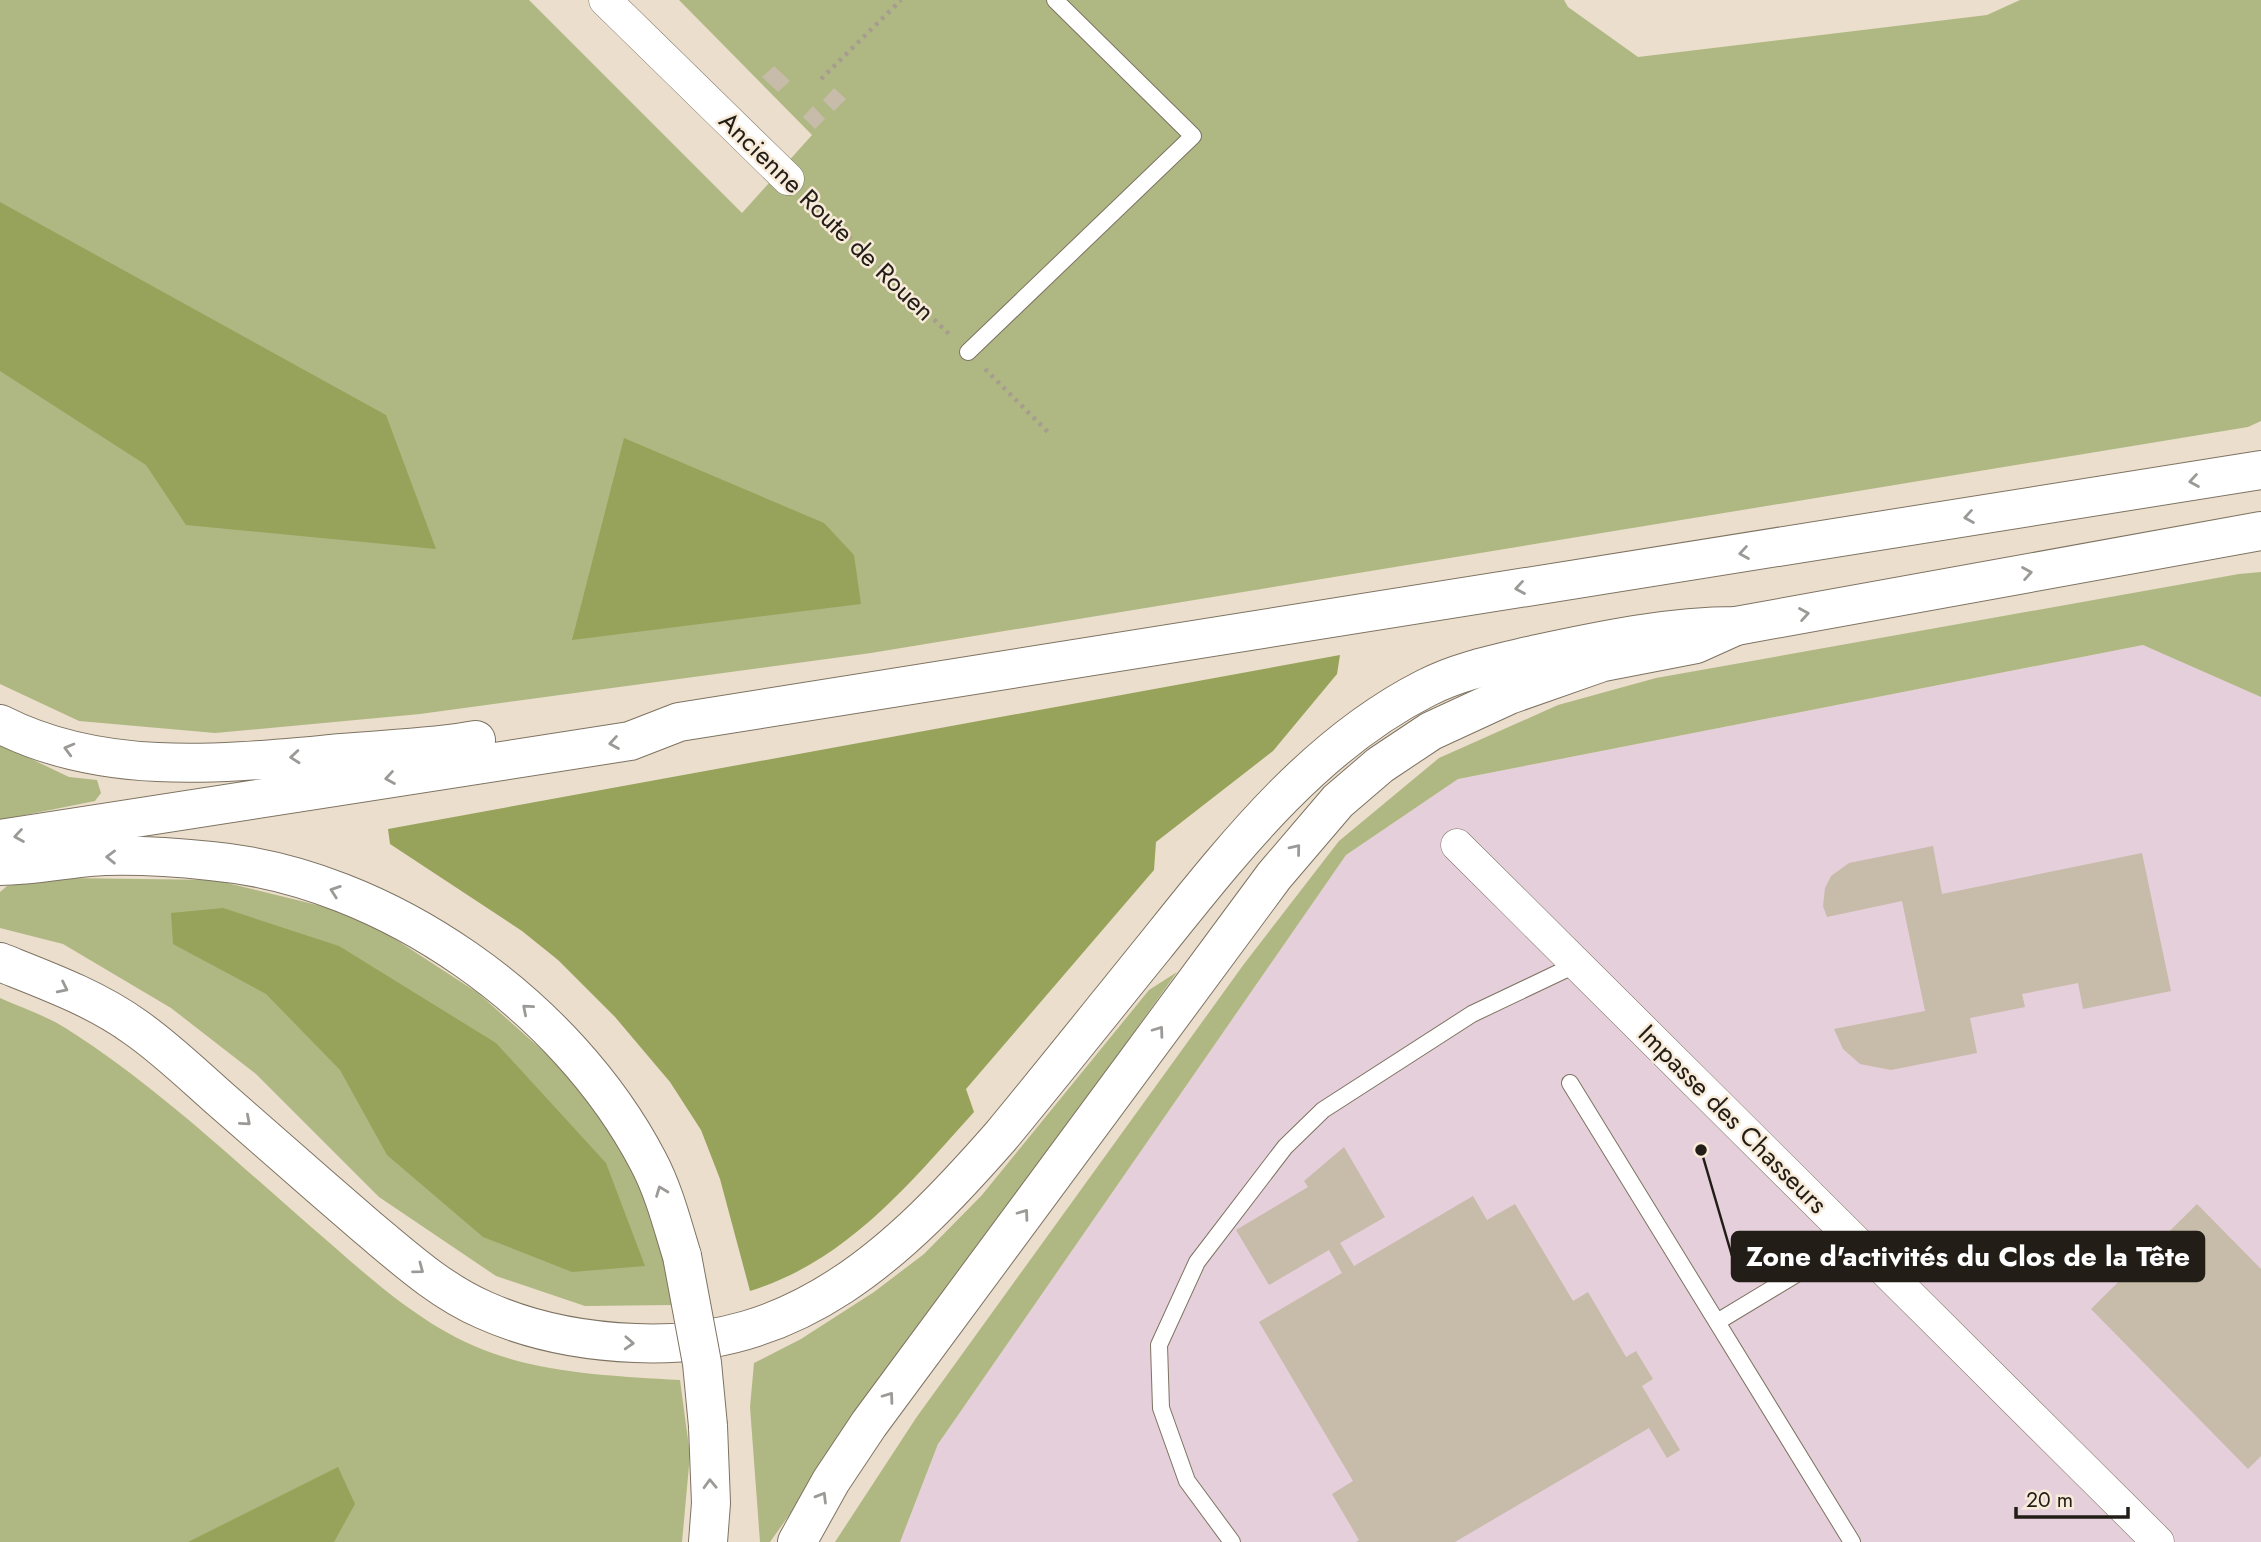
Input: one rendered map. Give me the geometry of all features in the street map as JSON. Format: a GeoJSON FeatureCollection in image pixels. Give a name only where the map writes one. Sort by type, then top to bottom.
{"type":"FeatureCollection","features":[{"type":"Feature","properties":{"kind":"highway"},"geometry":{"type":"LineString","coordinates":[[0,839],[630,741],[679,722],[2261,470]]}},
{"type":"Feature","properties":{"kind":"highway"},"geometry":{"type":"LineString","coordinates":[[0,962],[50,982],[135,1026],[393,1249],[451,1292],[481,1309],[529,1327],[586,1340],[670,1344],[720,1338],[772,1324],[839,1290],[881,1257],[926,1215],[1001,1136],[1236,846],[1288,792],[1368,724],[1427,687],[1498,663],[1640,634],[1692,626],[1736,626],[2261,531]]}},
{"type":"Feature","properties":{"kind":"highway"},"geometry":{"type":"LineString","coordinates":[[797,1542],[831,1481],[869,1424],[1274,876],[1338,801],[1405,747],[1488,704],[1603,662],[1696,644],[1736,626]]}},
{"type":"Feature","properties":{"kind":"highway"},"geometry":{"type":"LineString","coordinates":[[0,724],[68,749],[167,764],[254,760],[467,742],[623,716],[679,722]]}},
{"type":"Feature","properties":{"kind":"highway"},"geometry":{"type":"LineString","coordinates":[[0,866],[93,857],[212,861],[292,877],[365,902],[397,917],[498,984],[548,1027],[617,1110],[648,1162],[661,1189],[682,1256],[702,1363],[708,1426],[711,1503],[708,1542]]}},
{"type":"Feature","properties":{"kind":"street","name":"Ancienne Route de Rouen"},"geometry":{"type":"LineString","coordinates":[[605,0],[788,179]]}},
{"type":"Feature","properties":{"kind":"street","name":"Impasse des Chasseurs"},"geometry":{"type":"LineString","coordinates":[[1457,845],[2158,1542]]}},
{"type":"Feature","properties":{"kind":"lane"},"geometry":{"type":"LineString","coordinates":[[968,352],[1193,136],[1055,0]]}},
{"type":"Feature","properties":{"kind":"lane"},"geometry":{"type":"LineString","coordinates":[[1232,1542],[1187,1481],[1161,1408],[1158,1345],[1197,1262],[1285,1147],[1323,1110],[1472,1013],[1577,964]]}},
{"type":"Feature","properties":{"kind":"lane"},"geometry":{"type":"LineString","coordinates":[[1570,1083],[1852,1542]]}},
{"type":"Feature","properties":{"kind":"lane"},"geometry":{"type":"LineString","coordinates":[[1717,1322],[1818,1261],[1850,1235]]}},
{"type":"Feature","properties":{"kind":"path"},"geometry":{"type":"LineString","coordinates":[[821,79],[901,0]]}},
{"type":"Feature","properties":{"kind":"path","name":"Ancienne Route de Rouen"},"geometry":{"type":"LineString","coordinates":[[788,179],[1048,432]]}},
{"type":"Feature","properties":{"kind":"shaded area"},"geometry":{"type":"Polygon","coordinates":[[[2143,645],[2261,697],[2261,1542],[900,1542],[938,1444],[1346,855],[1458,779],[2143,645]]]}},
{"type":"Feature","properties":{"kind":"green space"},"geometry":{"type":"Polygon","coordinates":[[[0,0],[529,0],[742,213],[812,135],[679,0],[1564,0],[1568,7],[1638,57],[1987,15],[2020,0],[2261,0],[2261,421],[2248,427],[871,653],[420,714],[215,733],[79,721],[0,684],[0,0]]]}},
{"type":"Feature","properties":{"kind":"green space"},"geometry":{"type":"Polygon","coordinates":[[[0,202],[386,415],[436,549],[186,525],[146,465],[0,371],[0,202]]]}},
{"type":"Feature","properties":{"kind":"green space"},"geometry":{"type":"Polygon","coordinates":[[[624,438],[824,523],[854,555],[861,604],[572,640],[624,438]]]}},
{"type":"Feature","properties":{"kind":"green space"},"geometry":{"type":"Polygon","coordinates":[[[2261,572],[2261,697],[2143,645],[1458,779],[1346,855],[938,1444],[900,1542],[835,1542],[916,1418],[1244,964],[1339,841],[1439,758],[1558,705],[1656,678],[2261,572]]]}},
{"type":"Feature","properties":{"kind":"green space"},"geometry":{"type":"Polygon","coordinates":[[[1340,655],[1337,674],[1273,751],[1156,842],[1154,870],[966,1089],[974,1112],[925,1166],[874,1217],[846,1240],[785,1278],[750,1291],[720,1179],[701,1130],[670,1082],[615,1017],[558,960],[522,931],[390,844],[388,829],[1340,655]]]}},
{"type":"Feature","properties":{"kind":"green space"},"geometry":{"type":"Polygon","coordinates":[[[0,744],[69,777],[97,780],[101,793],[95,801],[0,820],[0,744]]]}},
{"type":"Feature","properties":{"kind":"green space"},"geometry":{"type":"Polygon","coordinates":[[[65,878],[215,880],[358,915],[478,993],[560,1066],[608,1124],[657,1221],[673,1291],[672,1305],[585,1306],[496,1276],[379,1197],[256,1074],[171,1008],[63,944],[0,928],[0,892],[7,886],[65,878]]]}},
{"type":"Feature","properties":{"kind":"green space"},"geometry":{"type":"Polygon","coordinates":[[[223,908],[339,946],[496,1043],[606,1163],[645,1266],[572,1272],[483,1237],[387,1155],[340,1070],[266,994],[173,944],[171,913],[223,908]]]}},
{"type":"Feature","properties":{"kind":"green space"},"geometry":{"type":"Polygon","coordinates":[[[1177,972],[770,1542],[760,1542],[750,1407],[754,1363],[801,1339],[874,1292],[924,1254],[982,1195],[1149,990],[1177,972]]]}},
{"type":"Feature","properties":{"kind":"green space"},"geometry":{"type":"Polygon","coordinates":[[[0,998],[59,1024],[131,1074],[192,1123],[373,1280],[441,1329],[492,1353],[538,1366],[584,1373],[680,1380],[690,1455],[682,1542],[0,1542],[0,998]]]}},
{"type":"Feature","properties":{"kind":"green space"},"geometry":{"type":"Polygon","coordinates":[[[338,1467],[355,1504],[334,1542],[188,1542],[338,1467]]]}},
{"type":"Feature","properties":{"kind":"building"},"geometry":{"type":"Polygon","coordinates":[[[774,66],[790,81],[778,92],[762,77],[774,66]]]}},
{"type":"Feature","properties":{"kind":"building"},"geometry":{"type":"Polygon","coordinates":[[[834,88],[846,99],[834,111],[823,100],[834,88]]]}},
{"type":"Feature","properties":{"kind":"building"},"geometry":{"type":"Polygon","coordinates":[[[813,106],[825,119],[815,129],[803,117],[813,106]]]}},
{"type":"Feature","properties":{"kind":"building"},"geometry":{"type":"Polygon","coordinates":[[[1933,846],[1942,894],[2142,853],[2171,991],[2083,1009],[2078,983],[2022,994],[2025,1007],[1970,1018],[1977,1053],[1891,1070],[1860,1064],[1843,1049],[1834,1029],[1925,1011],[1902,901],[1827,917],[1823,906],[1825,888],[1831,876],[1849,863],[1933,846]]]}},
{"type":"Feature","properties":{"kind":"building"},"geometry":{"type":"Polygon","coordinates":[[[1344,1147],[1385,1217],[1340,1243],[1354,1266],[1473,1196],[1487,1220],[1515,1204],[1573,1301],[1588,1292],[1626,1357],[1636,1351],[1653,1379],[1642,1386],[1680,1450],[1667,1458],[1649,1428],[1455,1542],[1356,1542],[1359,1540],[1332,1494],[1353,1481],[1259,1322],[1342,1273],[1329,1250],[1269,1285],[1236,1230],[1308,1187],[1304,1181],[1344,1147]]]}},
{"type":"Feature","properties":{"kind":"building"},"geometry":{"type":"Polygon","coordinates":[[[2197,1204],[2261,1269],[2261,1456],[2248,1469],[2091,1309],[2197,1204]]]}},
{"type":"Feature","properties":{"kind":"place","name":"Zone d'activités du Clos de la Tête"},"geometry":{"type":"Point","coordinates":[1701,1150]}}]}
